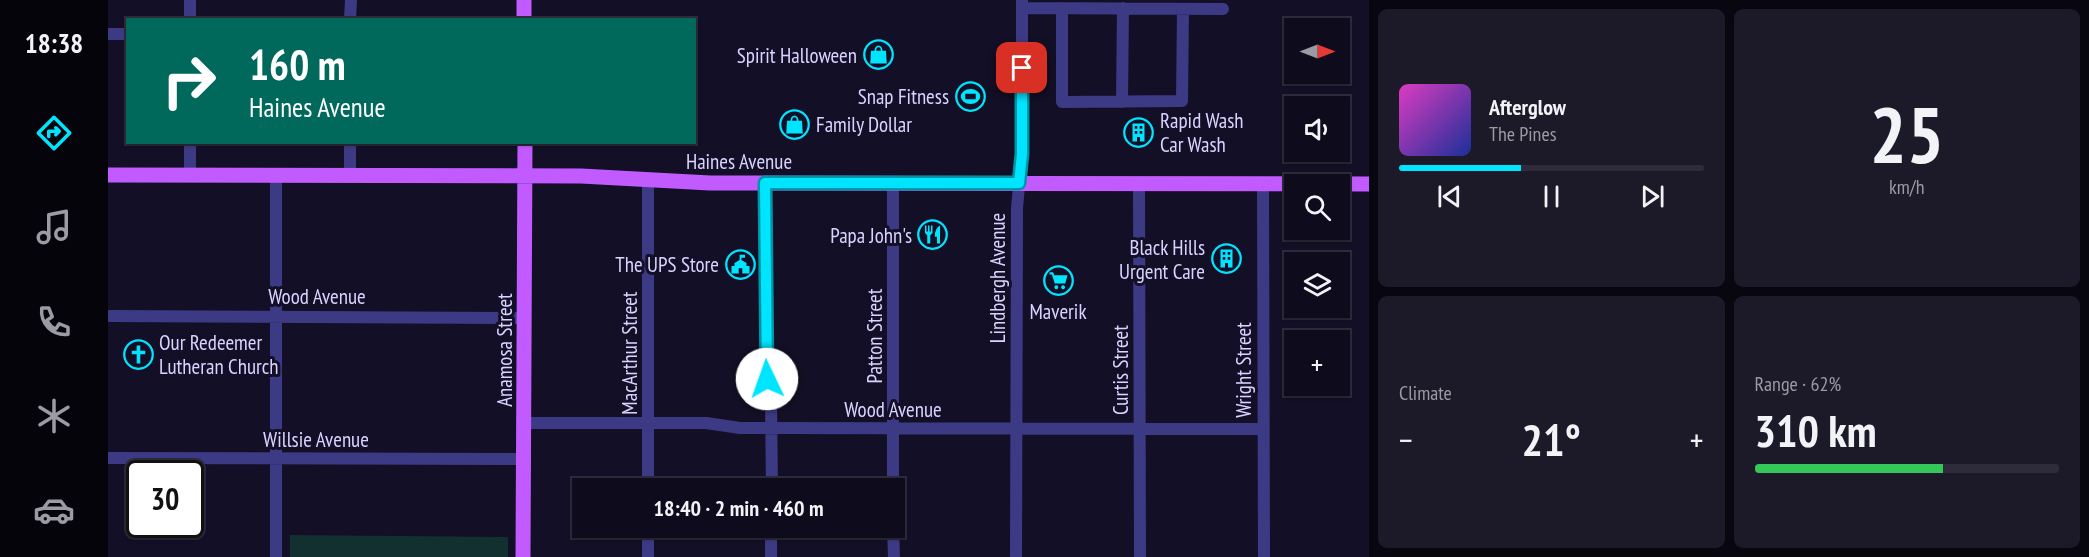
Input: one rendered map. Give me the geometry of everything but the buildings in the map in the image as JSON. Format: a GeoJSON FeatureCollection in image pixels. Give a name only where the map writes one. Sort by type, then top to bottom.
{"type":"FeatureCollection","features":[{"type":"Feature","properties":{"kind":"main road"},"geometry":{"type":"LineString","coordinates":[[524,0],[524,18]]}},
{"type":"Feature","properties":{"kind":"main road","name":"Anamosa Street"},"geometry":{"type":"LineString","coordinates":[[523,557],[525,144]]}},
{"type":"Feature","properties":{"kind":"main road","name":"Haines Avenue"},"geometry":{"type":"LineString","coordinates":[[108,174],[525,175],[765,183],[1369,184]]}},
{"type":"Feature","properties":{"kind":"street"},"geometry":{"type":"LineString","coordinates":[[190,0],[190,18]]}},
{"type":"Feature","properties":{"kind":"street"},"geometry":{"type":"LineString","coordinates":[[351,0],[351,18]]}},
{"type":"Feature","properties":{"kind":"street"},"geometry":{"type":"LineString","coordinates":[[1022,4],[1062,8],[1123,8],[1144,4],[1183,9],[1223,9]]}},
{"type":"Feature","properties":{"kind":"street","name":"Lindbergh Avenue"},"geometry":{"type":"LineString","coordinates":[[1016,557],[1017,208],[1022,154],[1022,4]]}},
{"type":"Feature","properties":{"kind":"street"},"geometry":{"type":"LineString","coordinates":[[1062,8],[1062,102],[1182,101],[1183,9]]}},
{"type":"Feature","properties":{"kind":"street"},"geometry":{"type":"LineString","coordinates":[[1122,102],[1123,8]]}},
{"type":"Feature","properties":{"kind":"street"},"geometry":{"type":"LineString","coordinates":[[108,34],[126,34]]}},
{"type":"Feature","properties":{"kind":"street"},"geometry":{"type":"LineString","coordinates":[[190,144],[190,175]]}},
{"type":"Feature","properties":{"kind":"street"},"geometry":{"type":"LineString","coordinates":[[350,144],[350,176]]}},
{"type":"Feature","properties":{"kind":"street"},"geometry":{"type":"LineString","coordinates":[[276,175],[276,557]]}},
{"type":"Feature","properties":{"kind":"street","name":"MacArthur Street"},"geometry":{"type":"LineString","coordinates":[[648,180],[648,478]]}},
{"type":"Feature","properties":{"kind":"street"},"geometry":{"type":"LineString","coordinates":[[765,183],[766,371],[771,401],[772,478]]}},
{"type":"Feature","properties":{"kind":"street","name":"Patton Street"},"geometry":{"type":"LineString","coordinates":[[893,183],[893,478]]}},
{"type":"Feature","properties":{"kind":"street","name":"Curtis Street"},"geometry":{"type":"LineString","coordinates":[[1139,183],[1140,557]]}},
{"type":"Feature","properties":{"kind":"street","name":"Wright Street"},"geometry":{"type":"LineString","coordinates":[[1263,183],[1264,557]]}},
{"type":"Feature","properties":{"kind":"street","name":"Wood Avenue"},"geometry":{"type":"LineString","coordinates":[[108,316],[276,315],[525,318]]}},
{"type":"Feature","properties":{"kind":"street","name":"Wood Avenue"},"geometry":{"type":"LineString","coordinates":[[524,423],[648,423],[772,428],[893,429],[1263,429]]}},
{"type":"Feature","properties":{"kind":"street","name":"Willsie Avenue"},"geometry":{"type":"LineString","coordinates":[[108,458],[523,459]]}},
{"type":"Feature","properties":{"kind":"street"},"geometry":{"type":"LineString","coordinates":[[648,538],[648,557]]}},
{"type":"Feature","properties":{"kind":"street"},"geometry":{"type":"LineString","coordinates":[[771,538],[771,557]]}},
{"type":"Feature","properties":{"kind":"street"},"geometry":{"type":"LineString","coordinates":[[894,538],[894,557]]}},
{"type":"Feature","properties":{"kind":"green space"},"geometry":{"type":"Polygon","coordinates":[[[290,535],[508,537],[508,557],[290,557],[290,535]]]}},
{"type":"Feature","properties":{"kind":"place","name":"Spirit Halloween"},"geometry":{"type":"Point","coordinates":[878,55]}},
{"type":"Feature","properties":{"kind":"place","name":"Snap Fitness"},"geometry":{"type":"Point","coordinates":[970,96]}},
{"type":"Feature","properties":{"kind":"place","name":"Family Dollar"},"geometry":{"type":"Point","coordinates":[795,124]}},
{"type":"Feature","properties":{"kind":"place","name":"Rapid Wash Car Wash"},"geometry":{"type":"Point","coordinates":[1139,132]}},
{"type":"Feature","properties":{"kind":"place","name":"Papa John's"},"geometry":{"type":"Point","coordinates":[933,235]}},
{"type":"Feature","properties":{"kind":"place","name":"Black Hills Urgent Care"},"geometry":{"type":"Point","coordinates":[1226,259]}},
{"type":"Feature","properties":{"kind":"place","name":"The UPS Store"},"geometry":{"type":"Point","coordinates":[740,264]}},
{"type":"Feature","properties":{"kind":"place","name":"Maverik"},"geometry":{"type":"Point","coordinates":[1058,280]}},
{"type":"Feature","properties":{"kind":"place","name":"Our Redeemer Lutheran Church"},"geometry":{"type":"Point","coordinates":[138,354]}},
{"type":"Feature","properties":{"kind":"route"},"geometry":{"type":"LineString","coordinates":[[767,379],[765,183],[1019,183],[1022,154],[1022,68]]}}]}
